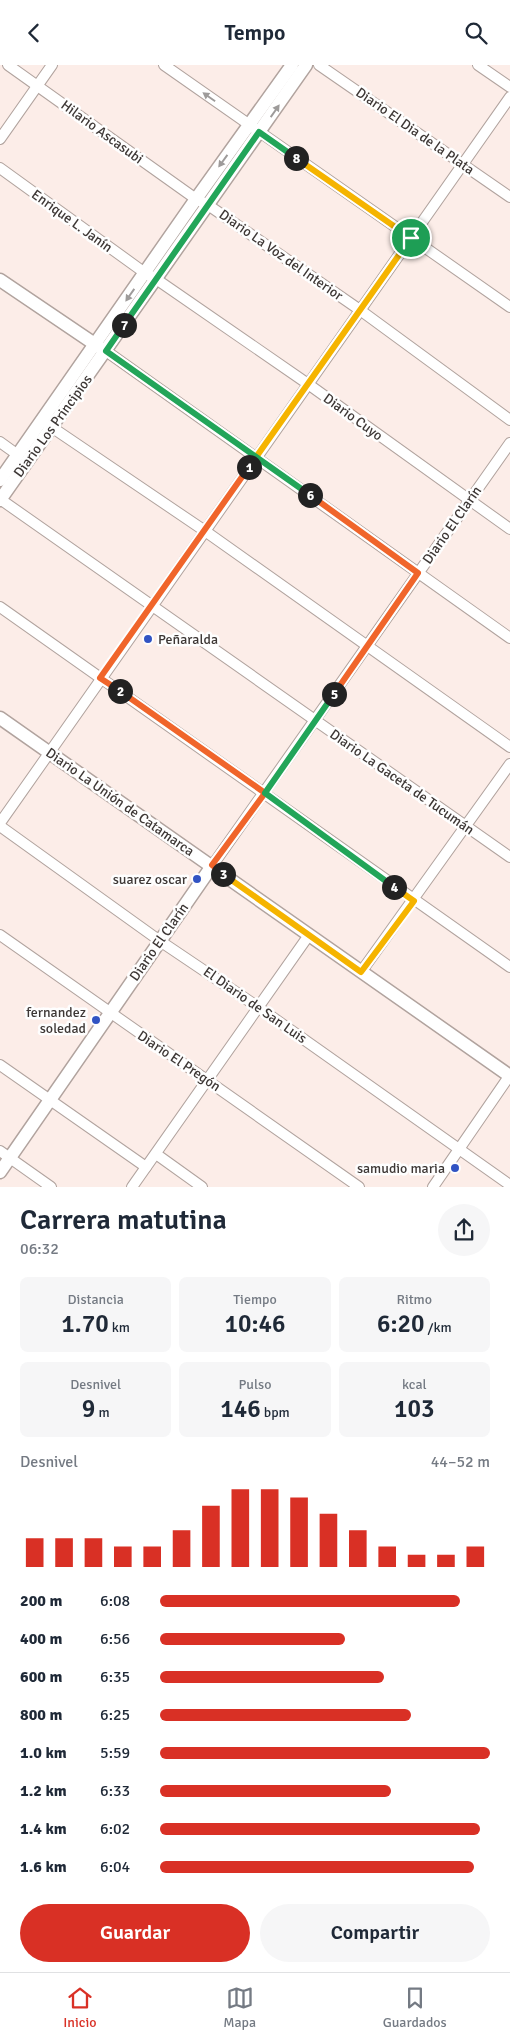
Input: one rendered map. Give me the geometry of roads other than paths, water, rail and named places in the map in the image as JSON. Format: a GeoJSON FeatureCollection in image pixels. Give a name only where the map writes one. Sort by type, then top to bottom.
{"type":"FeatureCollection","features":[{"type":"Feature","properties":{"kind":"street","name":"Hilario Ascasubi"},"geometry":{"type":"LineString","coordinates":[[8,65],[196,199]]}},
{"type":"Feature","properties":{"kind":"street"},"geometry":{"type":"LineString","coordinates":[[0,139],[52,65]]}},
{"type":"Feature","properties":{"kind":"street"},"geometry":{"type":"LineString","coordinates":[[164,65],[510,307]]}},
{"type":"Feature","properties":{"kind":"street"},"geometry":{"type":"LineString","coordinates":[[150,276],[208,205],[292,65]]}},
{"type":"Feature","properties":{"kind":"street"},"geometry":{"type":"LineString","coordinates":[[150,276],[196,199],[306,65]]}},
{"type":"Feature","properties":{"kind":"street","name":"Diario El Dia de la Plata"},"geometry":{"type":"LineString","coordinates":[[320,65],[510,197]]}},
{"type":"Feature","properties":{"kind":"street"},"geometry":{"type":"LineString","coordinates":[[478,65],[510,87]]}},
{"type":"Feature","properties":{"kind":"street"},"geometry":{"type":"LineString","coordinates":[[0,824],[100,678],[510,97]]}},
{"type":"Feature","properties":{"kind":"street","name":"Enrique L. Janín"},"geometry":{"type":"LineString","coordinates":[[0,168],[150,276]]}},
{"type":"Feature","properties":{"kind":"street","name":"Diario La Voz del Interior"},"geometry":{"type":"LineString","coordinates":[[196,199],[208,205],[360,310],[510,420]]}},
{"type":"Feature","properties":{"kind":"street","name":"Diario Los Principios"},"geometry":{"type":"LineString","coordinates":[[0,499],[47,424],[150,276]]}},
{"type":"Feature","properties":{"kind":"street","name":"Diario Cuyo"},"geometry":{"type":"LineString","coordinates":[[150,276],[308,384],[510,529]]}},
{"type":"Feature","properties":{"kind":"street"},"geometry":{"type":"LineString","coordinates":[[0,280],[256,457],[510,638]]}},
{"type":"Feature","properties":{"kind":"street"},"geometry":{"type":"LineString","coordinates":[[47,424],[204,531],[510,747]]}},
{"type":"Feature","properties":{"kind":"street","name":"Diario Los Principios"},"geometry":{"type":"LineString","coordinates":[[0,480],[18,455],[47,424]]}},
{"type":"Feature","properties":{"kind":"street"},"geometry":{"type":"LineString","coordinates":[[0,443],[18,455]]}},
{"type":"Feature","properties":{"kind":"street","name":"Diario El Clarín"},"geometry":{"type":"LineString","coordinates":[[0,1172],[5,1155],[49,1099],[110,1013],[212,865],[265,793],[510,443]]}},
{"type":"Feature","properties":{"kind":"street","name":"Diario La Gaceta de Tucumán"},"geometry":{"type":"LineString","coordinates":[[0,499],[510,857]]}},
{"type":"Feature","properties":{"kind":"street"},"geometry":{"type":"LineString","coordinates":[[0,607],[510,967]]}},
{"type":"Feature","properties":{"kind":"street","name":"Diario La Unión de Catamarca"},"geometry":{"type":"LineString","coordinates":[[0,718],[510,1076]]}},
{"type":"Feature","properties":{"kind":"street"},"geometry":{"type":"LineString","coordinates":[[361,972],[414,901],[510,764]]}},
{"type":"Feature","properties":{"kind":"street","name":"El Diario de San Luis"},"geometry":{"type":"LineString","coordinates":[[0,824],[160,941],[258,1007],[510,1185]]}},
{"type":"Feature","properties":{"kind":"street","name":"Diario El Pregón"},"geometry":{"type":"LineString","coordinates":[[0,935],[359,1187]]}},
{"type":"Feature","properties":{"kind":"street"},"geometry":{"type":"LineString","coordinates":[[132,1187],[309,935]]}},
{"type":"Feature","properties":{"kind":"street"},"geometry":{"type":"LineString","coordinates":[[0,1065],[146,1167]]}},
{"type":"Feature","properties":{"kind":"street"},"geometry":{"type":"LineString","coordinates":[[433,1187],[510,1076]]}},
{"type":"Feature","properties":{"kind":"street"},"geometry":{"type":"LineString","coordinates":[[156,1154],[202,1187]]}},
{"type":"Feature","properties":{"kind":"street"},"geometry":{"type":"LineString","coordinates":[[5,1155],[51,1187]]}},
{"type":"Feature","properties":{"kind":"place","name":"Peñaralda"},"geometry":{"type":"Point","coordinates":[148,639]}},
{"type":"Feature","properties":{"kind":"place","name":"suarez oscar"},"geometry":{"type":"Point","coordinates":[197,879]}},
{"type":"Feature","properties":{"kind":"place","name":"fernandez soledad"},"geometry":{"type":"Point","coordinates":[96,1020]}},
{"type":"Feature","properties":{"kind":"place","name":"samudio maria"},"geometry":{"type":"Point","coordinates":[455,1168]}}]}
